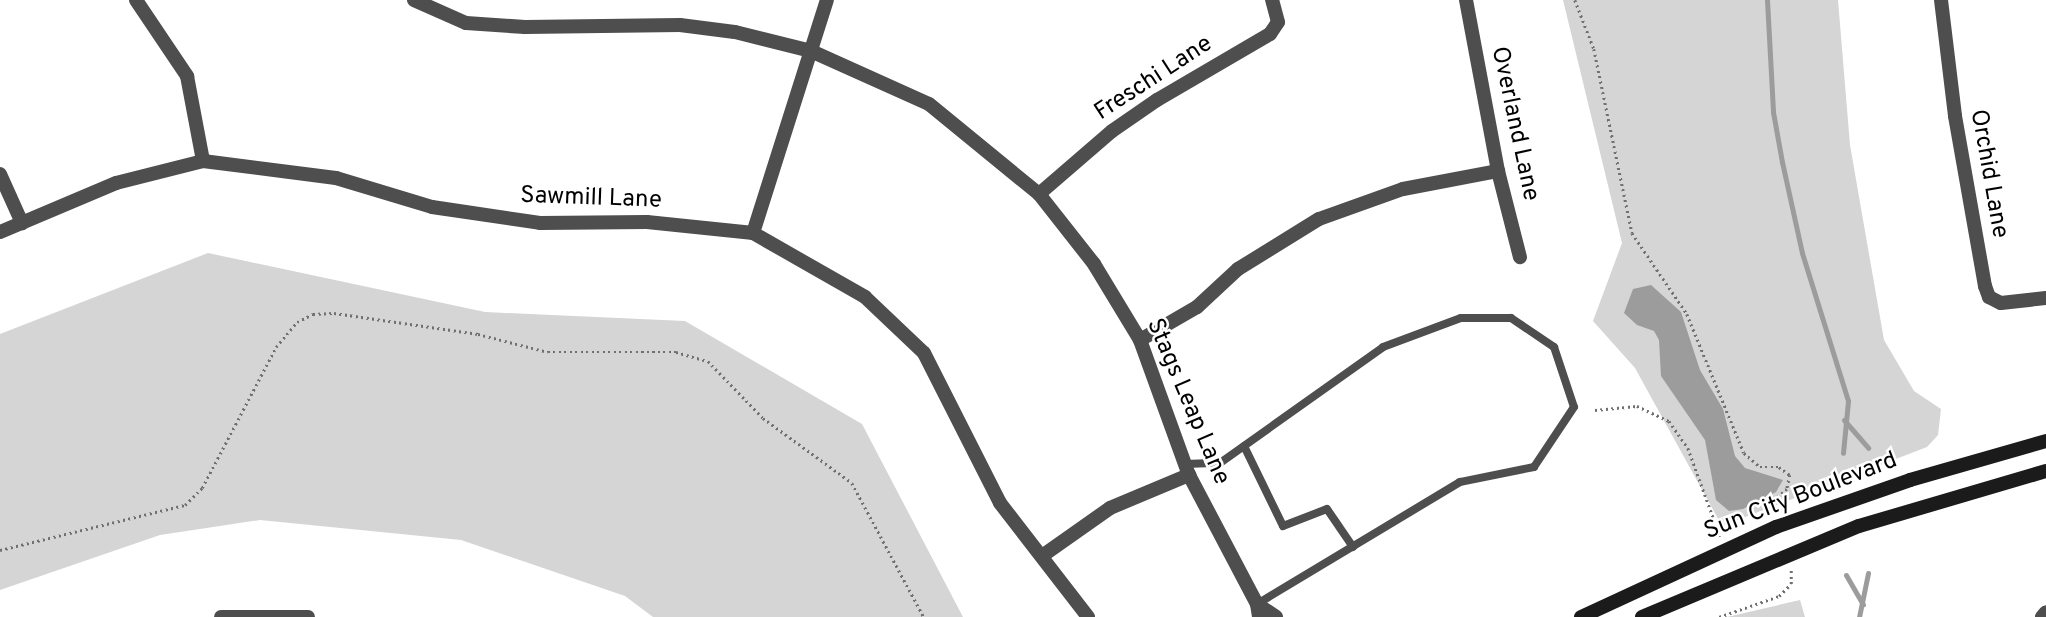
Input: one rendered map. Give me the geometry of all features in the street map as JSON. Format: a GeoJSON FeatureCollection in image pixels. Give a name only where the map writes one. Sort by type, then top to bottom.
{"type":"FeatureCollection","features":[{"type":"Feature","properties":{"kind":"street"},"geometry":{"type":"LineString","coordinates":[[136,0],[187,76],[203,161]]}},
{"type":"Feature","properties":{"kind":"street","name":"Stags Leap Lane"},"geometry":{"type":"LineString","coordinates":[[414,0],[466,23],[525,27],[680,25],[735,32],[811,51],[929,104],[1039,194],[1094,264],[1140,340],[1187,469],[1258,610],[1276,617]]}},
{"type":"Feature","properties":{"kind":"street"},"geometry":{"type":"LineString","coordinates":[[753,233],[827,0]]}},
{"type":"Feature","properties":{"kind":"street","name":"Freschi Lane"},"geometry":{"type":"LineString","coordinates":[[1039,194],[1112,131],[1157,100],[1270,34],[1278,22],[1272,0]]}},
{"type":"Feature","properties":{"kind":"street","name":"Overland Lane"},"geometry":{"type":"LineString","coordinates":[[1466,0],[1498,171],[1520,257]]}},
{"type":"Feature","properties":{"kind":"street","name":"Orchid Lane"},"geometry":{"type":"LineString","coordinates":[[1941,0],[1955,116],[1985,286],[1989,297],[2001,303],[2046,298]]}},
{"type":"Feature","properties":{"kind":"street","name":"Sawmill Lane"},"geometry":{"type":"LineString","coordinates":[[0,232],[116,183],[203,161],[336,178],[432,206],[540,223],[647,222],[753,233],[865,297],[924,353],[1000,503],[1088,617]]}},
{"type":"Feature","properties":{"kind":"street"},"geometry":{"type":"LineString","coordinates":[[1140,340],[1197,307],[1238,269],[1319,219],[1403,189],[1498,171]]}},
{"type":"Feature","properties":{"kind":"street"},"geometry":{"type":"LineString","coordinates":[[0,174],[22,223]]}},
{"type":"Feature","properties":{"kind":"street","name":"Sun City Boulevard"},"geometry":{"type":"LineString","coordinates":[[1581,617],[1724,549],[1899,483],[2046,441]]}},
{"type":"Feature","properties":{"kind":"street"},"geometry":{"type":"LineString","coordinates":[[1042,556],[1111,508],[1187,469]]}},
{"type":"Feature","properties":{"kind":"street","name":"Sun City Boulevard"},"geometry":{"type":"LineString","coordinates":[[1642,617],[1847,530],[2046,471]]}},
{"type":"Feature","properties":{"kind":"street"},"geometry":{"type":"LineString","coordinates":[[2042,617],[2046,612]]}},
{"type":"Feature","properties":{"kind":"street"},"geometry":{"type":"LineString","coordinates":[[221,617],[308,617]]}},
{"type":"Feature","properties":{"kind":"lane"},"geometry":{"type":"LineString","coordinates":[[1187,469],[1220,463],[1383,347],[1461,318],[1511,318],[1554,347],[1574,407],[1534,467],[1460,482],[1353,547],[1258,610]]}},
{"type":"Feature","properties":{"kind":"lane"},"geometry":{"type":"LineString","coordinates":[[1244,446],[1283,526],[1327,509],[1353,547]]}},
{"type":"Feature","properties":{"kind":"path"},"geometry":{"type":"LineString","coordinates":[[1575,0],[1594,49],[1632,233],[1687,314],[1744,453],[1760,467],[1779,467],[1790,475],[1787,489],[1768,506]]}},
{"type":"Feature","properties":{"kind":"path"},"geometry":{"type":"LineString","coordinates":[[0,550],[186,505],[202,488],[276,347],[297,322],[334,313],[478,334],[559,353],[676,352],[708,361],[763,418],[852,483],[924,617]]}},
{"type":"Feature","properties":{"kind":"path"},"geometry":{"type":"LineString","coordinates":[[1595,410],[1644,407],[1676,428],[1688,448],[1724,549]]}},
{"type":"Feature","properties":{"kind":"path"},"geometry":{"type":"LineString","coordinates":[[1719,617],[1779,596],[1791,584],[1792,574]]}},
{"type":"Feature","properties":{"kind":"shaded area"},"geometry":{"type":"Polygon","coordinates":[[[1563,0],[1838,0],[1850,145],[1884,340],[1914,391],[1941,409],[1938,435],[1927,447],[1722,526],[1635,368],[1593,321],[1622,243],[1563,0]]]}},
{"type":"Feature","properties":{"kind":"shaded area"},"geometry":{"type":"Polygon","coordinates":[[[208,253],[485,312],[685,321],[862,424],[963,617],[653,617],[625,596],[461,540],[260,520],[160,535],[0,590],[0,334],[208,253]]]}},
{"type":"Feature","properties":{"kind":"shaded area"},"geometry":{"type":"Polygon","coordinates":[[[1651,285],[1681,312],[1700,370],[1723,409],[1735,456],[1745,468],[1783,480],[1776,492],[1743,509],[1729,511],[1716,500],[1705,440],[1661,376],[1659,340],[1654,331],[1637,325],[1624,313],[1633,289],[1651,285]]]}},
{"type":"Feature","properties":{"kind":"shaded area"},"geometry":{"type":"Polygon","coordinates":[[[1800,600],[1805,617],[1727,617],[1800,600]]]}},
{"type":"Feature","properties":{"kind":"waterway"},"geometry":{"type":"LineString","coordinates":[[1767,0],[1773,112],[1782,162],[1802,253],[1848,401],[1843,453]]}},
{"type":"Feature","properties":{"kind":"waterway"},"geometry":{"type":"LineString","coordinates":[[1844,420],[1868,448]]}},
{"type":"Feature","properties":{"kind":"waterway"},"geometry":{"type":"LineString","coordinates":[[1859,617],[1868,573]]}},
{"type":"Feature","properties":{"kind":"waterway"},"geometry":{"type":"LineString","coordinates":[[1846,575],[1863,604]]}}]}
